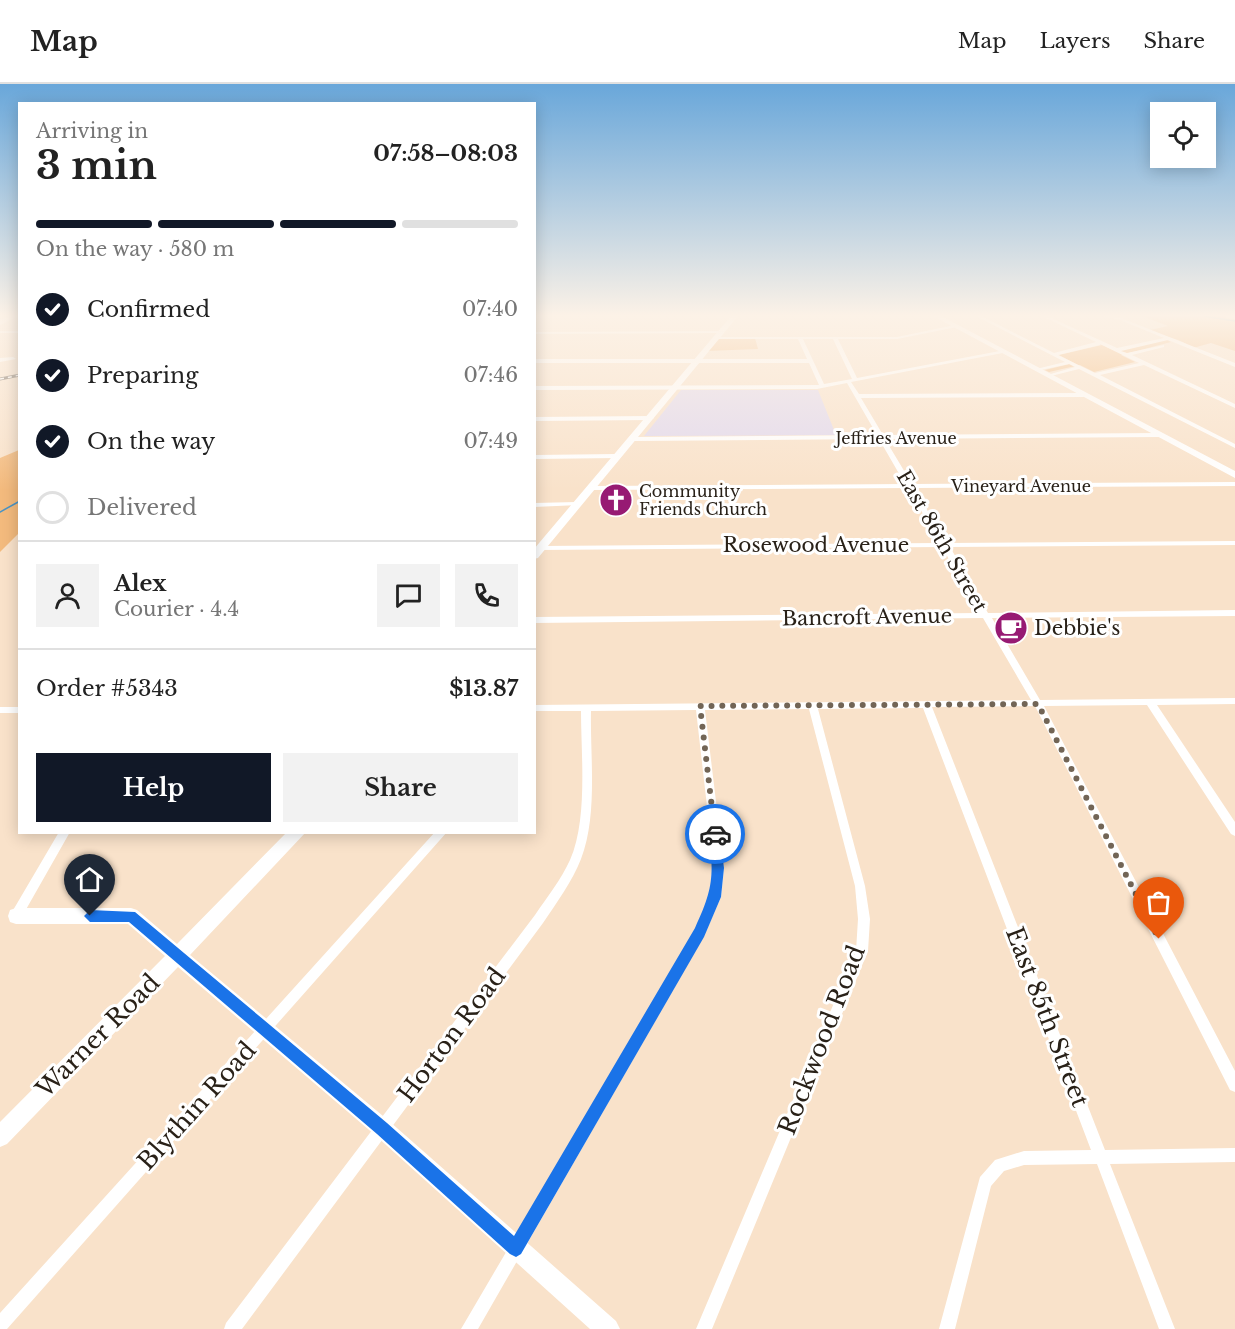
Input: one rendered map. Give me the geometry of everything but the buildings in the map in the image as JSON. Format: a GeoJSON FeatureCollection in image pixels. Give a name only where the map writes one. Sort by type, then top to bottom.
{"type":"FeatureCollection","features":[{"type":"Feature","properties":{"kind":"main road"},"geometry":{"type":"LineString","coordinates":[[538,551],[687,374]]}},
{"type":"Feature","properties":{"kind":"main road"},"geometry":{"type":"LineString","coordinates":[[1045,374],[1235,475]]}},
{"type":"Feature","properties":{"kind":"main road","name":"Warner Road"},"geometry":{"type":"LineString","coordinates":[[0,1137],[294,834]]}},
{"type":"Feature","properties":{"kind":"main road"},"geometry":{"type":"LineString","coordinates":[[16,916],[131,916],[382,1128],[608,1329]]}},
{"type":"Feature","properties":{"kind":"street"},"geometry":{"type":"LineString","coordinates":[[816,374],[822,386]]}},
{"type":"Feature","properties":{"kind":"street","name":"East 86th Street"},"geometry":{"type":"LineString","coordinates":[[850,374],[857,396],[1038,704],[1235,1085]]}},
{"type":"Feature","properties":{"kind":"street"},"geometry":{"type":"LineString","coordinates":[[536,388],[822,386],[884,374]]}},
{"type":"Feature","properties":{"kind":"street"},"geometry":{"type":"LineString","coordinates":[[1048,376],[1055,374]]}},
{"type":"Feature","properties":{"kind":"street"},"geometry":{"type":"LineString","coordinates":[[1168,374],[1235,406]]}},
{"type":"Feature","properties":{"kind":"street"},"geometry":{"type":"LineString","coordinates":[[1095,375],[1234,444]]}},
{"type":"Feature","properties":{"kind":"street"},"geometry":{"type":"LineString","coordinates":[[857,396],[1083,395]]}},
{"type":"Feature","properties":{"kind":"street"},"geometry":{"type":"LineString","coordinates":[[536,419],[651,418]]}},
{"type":"Feature","properties":{"kind":"street","name":"Jeffries Avenue"},"geometry":{"type":"LineString","coordinates":[[633,439],[1159,435]]}},
{"type":"Feature","properties":{"kind":"street"},"geometry":{"type":"LineString","coordinates":[[536,457],[617,456]]}},
{"type":"Feature","properties":{"kind":"street","name":"Vineyard Avenue"},"geometry":{"type":"LineString","coordinates":[[591,488],[1235,484]]}},
{"type":"Feature","properties":{"kind":"street"},"geometry":{"type":"LineString","coordinates":[[536,505],[577,504]]}},
{"type":"Feature","properties":{"kind":"street","name":"Rosewood Avenue"},"geometry":{"type":"LineString","coordinates":[[538,551],[944,544],[1235,543]]}},
{"type":"Feature","properties":{"kind":"street","name":"Bancroft Avenue"},"geometry":{"type":"LineString","coordinates":[[536,620],[1235,613]]}},
{"type":"Feature","properties":{"kind":"street"},"geometry":{"type":"LineString","coordinates":[[536,708],[1235,701]]}},
{"type":"Feature","properties":{"kind":"street"},"geometry":{"type":"LineString","coordinates":[[1150,702],[1235,831]]}},
{"type":"Feature","properties":{"kind":"street","name":"East 85th Street"},"geometry":{"type":"LineString","coordinates":[[927,705],[1167,1329]]}},
{"type":"Feature","properties":{"kind":"street"},"geometry":{"type":"LineString","coordinates":[[469,1329],[700,932],[715,897],[719,868],[700,706]]}},
{"type":"Feature","properties":{"kind":"street","name":"Rockwood Road"},"geometry":{"type":"LineString","coordinates":[[704,1329],[862,951],[864,919],[860,886],[813,706]]}},
{"type":"Feature","properties":{"kind":"street","name":"Horton Road"},"geometry":{"type":"LineString","coordinates":[[232,1329],[539,919],[577,857],[584,831],[586,708]]}},
{"type":"Feature","properties":{"kind":"street"},"geometry":{"type":"LineString","coordinates":[[0,710],[18,710]]}},
{"type":"Feature","properties":{"kind":"street"},"geometry":{"type":"LineString","coordinates":[[16,916],[63,834]]}},
{"type":"Feature","properties":{"kind":"street","name":"Blythin Road"},"geometry":{"type":"LineString","coordinates":[[0,1325],[440,834]]}},
{"type":"Feature","properties":{"kind":"street"},"geometry":{"type":"LineString","coordinates":[[948,1329],[985,1182],[1000,1165],[1024,1158],[1235,1155]]}},
{"type":"Feature","properties":{"kind":"shaded area"},"geometry":{"type":"Polygon","coordinates":[[[681,390],[818,390],[836,435],[644,436],[681,390]]]}},
{"type":"Feature","properties":{"kind":"shaded area"},"geometry":{"type":"Polygon","coordinates":[[[18,450],[18,534],[0,552],[0,458],[18,450]]]}},
{"type":"Feature","properties":{"kind":"waterway"},"geometry":{"type":"LineString","coordinates":[[0,512],[18,502]]}},
{"type":"Feature","properties":{"kind":"railway"},"geometry":{"type":"LineString","coordinates":[[0,379],[18,375]]}},
{"type":"Feature","properties":{"kind":"way so far"},"geometry":{"type":"LineString","coordinates":[[715,834],[700,706],[1038,704],[1159,939]]}},
{"type":"Feature","properties":{"kind":"place","name":"Community Friends Church"},"geometry":{"type":"Point","coordinates":[616,500]}},
{"type":"Feature","properties":{"kind":"place","name":"Debbie's"},"geometry":{"type":"Point","coordinates":[1011,628]}},
{"type":"Feature","properties":{"kind":"route"},"geometry":{"type":"LineString","coordinates":[[90,916],[131,916],[382,1128],[516,1249],[700,932],[715,897],[719,868],[715,834]]}}]}
